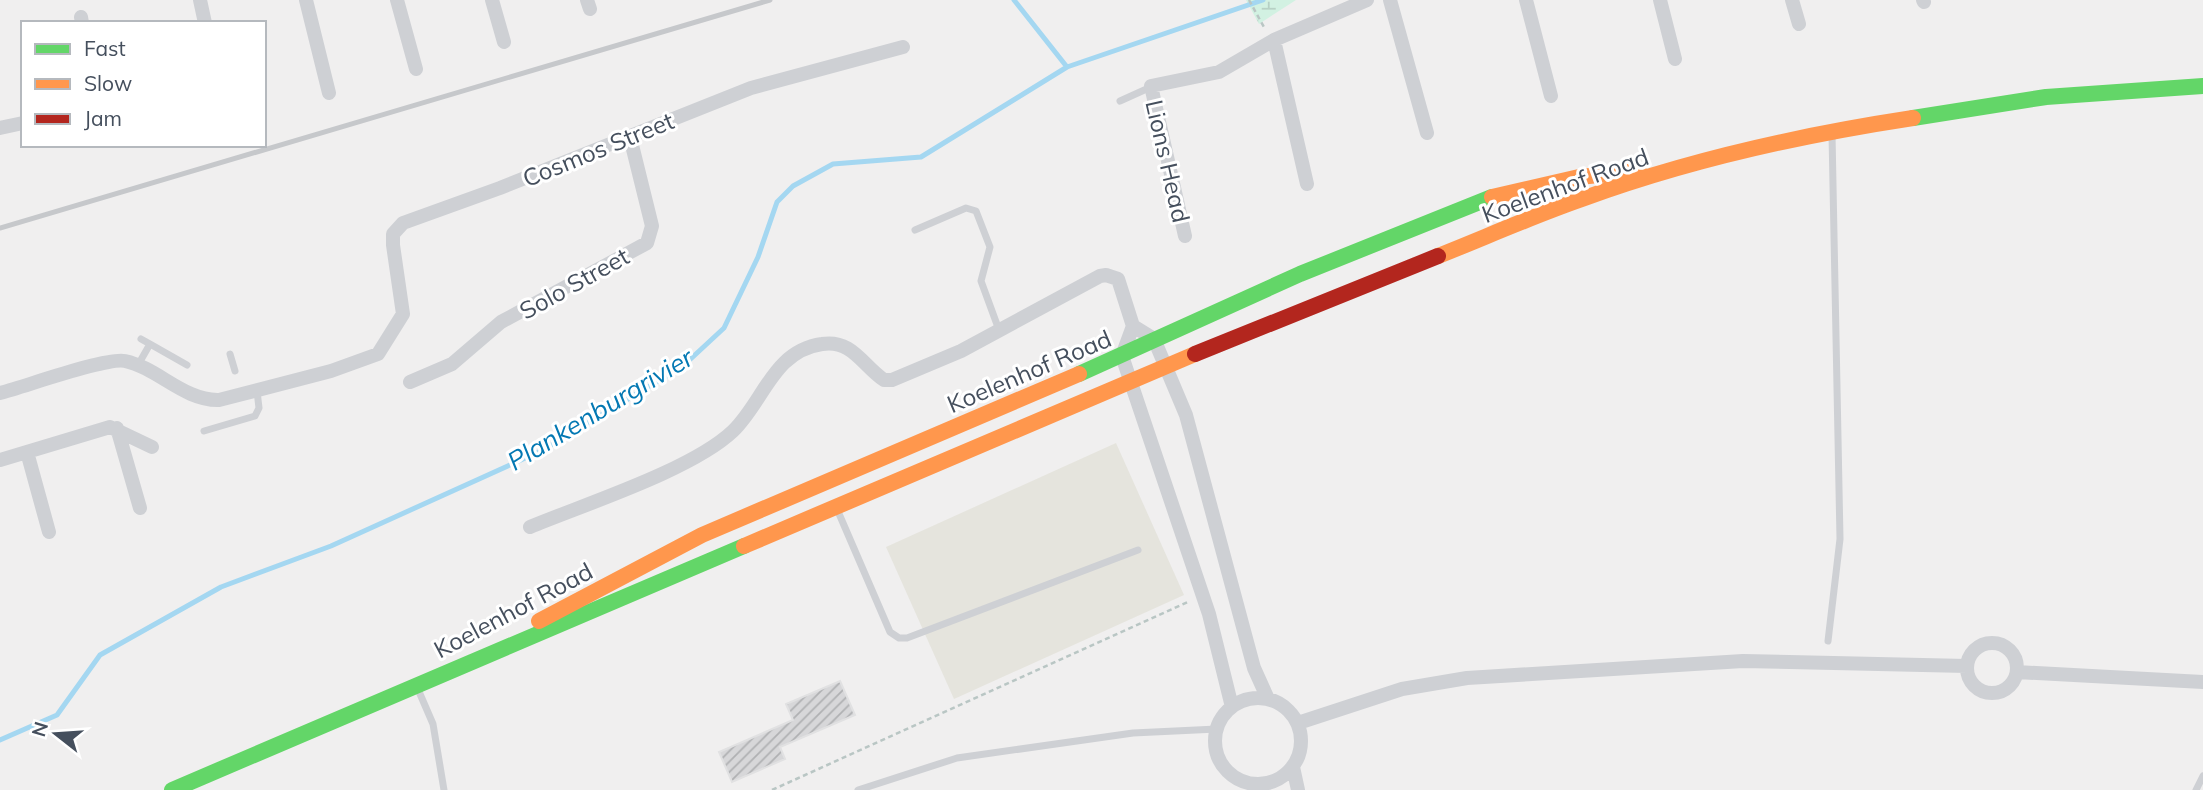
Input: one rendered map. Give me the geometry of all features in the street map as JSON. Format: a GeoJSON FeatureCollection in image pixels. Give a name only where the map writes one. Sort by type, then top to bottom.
{"type":"FeatureCollection","features":[{"type":"Feature","properties":{"kind":"main road","name":"Koelenhof Road"},"geometry":{"type":"LineString","coordinates":[[172,790],[1167,365],[1583,198],[1683,167],[1832,130],[2046,97],[2203,86]]}},
{"type":"Feature","properties":{"kind":"main road","name":"Koelenhof Road"},"geometry":{"type":"LineString","coordinates":[[417,687],[702,535],[1122,356],[1300,274],[1502,193],[1579,177],[1683,167]]}},
{"type":"Feature","properties":{"kind":"street"},"geometry":{"type":"LineString","coordinates":[[200,0],[205,21]]}},
{"type":"Feature","properties":{"kind":"street"},"geometry":{"type":"LineString","coordinates":[[306,0],[328,93]]}},
{"type":"Feature","properties":{"kind":"street"},"geometry":{"type":"LineString","coordinates":[[397,0],[416,69]]}},
{"type":"Feature","properties":{"kind":"street"},"geometry":{"type":"LineString","coordinates":[[492,0],[504,42]]}},
{"type":"Feature","properties":{"kind":"street"},"geometry":{"type":"LineString","coordinates":[[1152,86],[1219,72],[1270,36],[1367,0]]}},
{"type":"Feature","properties":{"kind":"street"},"geometry":{"type":"LineString","coordinates":[[1390,0],[1427,133]]}},
{"type":"Feature","properties":{"kind":"street"},"geometry":{"type":"LineString","coordinates":[[1527,0],[1551,96]]}},
{"type":"Feature","properties":{"kind":"street"},"geometry":{"type":"LineString","coordinates":[[1660,0],[1675,59]]}},
{"type":"Feature","properties":{"kind":"street"},"geometry":{"type":"LineString","coordinates":[[1792,0],[1799,24]]}},
{"type":"Feature","properties":{"kind":"street"},"geometry":{"type":"LineString","coordinates":[[1270,36],[1307,184]]}},
{"type":"Feature","properties":{"kind":"street","name":"Cosmos Street"},"geometry":{"type":"LineString","coordinates":[[257,391],[378,354],[403,314],[393,245],[393,234],[398,226],[751,88],[903,47]]}},
{"type":"Feature","properties":{"kind":"street","name":"Lions Head"},"geometry":{"type":"LineString","coordinates":[[1152,86],[1185,236]]}},
{"type":"Feature","properties":{"kind":"street"},"geometry":{"type":"LineString","coordinates":[[0,128],[21,123]]}},
{"type":"Feature","properties":{"kind":"street","name":"Solo Street"},"geometry":{"type":"LineString","coordinates":[[410,382],[452,364],[502,322],[647,243],[652,226],[630,137]]}},
{"type":"Feature","properties":{"kind":"street"},"geometry":{"type":"LineString","coordinates":[[530,527],[702,454],[733,431],[754,407],[779,365],[796,352],[821,344],[839,345],[858,354],[880,377],[888,381],[913,374],[1106,275],[1118,279],[1133,326],[1122,356],[1203,595],[1232,707]]}},
{"type":"Feature","properties":{"kind":"street"},"geometry":{"type":"LineString","coordinates":[[1133,326],[1154,339],[1186,415],[1254,668],[1268,699]]}},
{"type":"Feature","properties":{"kind":"street"},"geometry":{"type":"LineString","coordinates":[[0,393],[110,362],[125,361],[211,401],[257,391]]}},
{"type":"Feature","properties":{"kind":"street"},"geometry":{"type":"LineString","coordinates":[[0,460],[104,428],[117,428],[152,447]]}},
{"type":"Feature","properties":{"kind":"street"},"geometry":{"type":"LineString","coordinates":[[117,428],[140,509]]}},
{"type":"Feature","properties":{"kind":"street"},"geometry":{"type":"LineString","coordinates":[[27,452],[49,532]]}},
{"type":"Feature","properties":{"kind":"street"},"geometry":{"type":"LineString","coordinates":[[1994,643],[2002,645],[2014,655],[2017,672],[2005,689],[1990,693],[1971,681],[1967,666],[1973,651],[1994,643]]}},
{"type":"Feature","properties":{"kind":"street"},"geometry":{"type":"LineString","coordinates":[[1298,723],[1402,689],[1467,678],[1742,661],[1967,666]]}},
{"type":"Feature","properties":{"kind":"street"},"geometry":{"type":"LineString","coordinates":[[2017,672],[2203,682]]}},
{"type":"Feature","properties":{"kind":"street"},"geometry":{"type":"LineString","coordinates":[[1232,775],[1257,785],[1283,776],[1293,767],[1301,746],[1298,723],[1290,712],[1268,699],[1255,698],[1232,707],[1217,729],[1217,754],[1232,775],[1237,790]]}},
{"type":"Feature","properties":{"kind":"street"},"geometry":{"type":"LineString","coordinates":[[1293,767],[1298,790]]}},
{"type":"Feature","properties":{"kind":"lane"},"geometry":{"type":"LineString","coordinates":[[1120,101],[1152,86]]}},
{"type":"Feature","properties":{"kind":"lane"},"geometry":{"type":"LineString","coordinates":[[1828,641],[1840,526],[1832,130]]}},
{"type":"Feature","properties":{"kind":"lane"},"geometry":{"type":"LineString","coordinates":[[915,230],[966,208],[976,211],[990,247],[981,281],[999,331]]}},
{"type":"Feature","properties":{"kind":"lane"},"geometry":{"type":"LineString","coordinates":[[141,339],[187,365]]}},
{"type":"Feature","properties":{"kind":"lane"},"geometry":{"type":"LineString","coordinates":[[138,366],[150,344]]}},
{"type":"Feature","properties":{"kind":"lane"},"geometry":{"type":"LineString","coordinates":[[230,354],[235,371]]}},
{"type":"Feature","properties":{"kind":"lane"},"geometry":{"type":"LineString","coordinates":[[204,431],[254,416],[259,408],[257,391]]}},
{"type":"Feature","properties":{"kind":"lane"},"geometry":{"type":"LineString","coordinates":[[836,508],[890,632],[899,638],[907,638],[1138,550]]}},
{"type":"Feature","properties":{"kind":"lane"},"geometry":{"type":"LineString","coordinates":[[417,687],[433,724],[444,790]]}},
{"type":"Feature","properties":{"kind":"lane"},"geometry":{"type":"LineString","coordinates":[[858,790],[957,758],[1133,733],[1217,729]]}},
{"type":"Feature","properties":{"kind":"lane"},"geometry":{"type":"LineString","coordinates":[[2196,790],[2203,776]]}},
{"type":"Feature","properties":{"kind":"path"},"geometry":{"type":"LineString","coordinates":[[1249,0],[1270,36]]}},
{"type":"Feature","properties":{"kind":"path"},"geometry":{"type":"LineString","coordinates":[[772,790],[1203,595]]}},
{"type":"Feature","properties":{"kind":"shaded area"},"geometry":{"type":"Polygon","coordinates":[[[1116,443],[1184,595],[954,699],[886,547],[1116,443]]]}},
{"type":"Feature","properties":{"kind":"green space"},"geometry":{"type":"Polygon","coordinates":[[[1246,0],[1296,0],[1259,24],[1246,0]]]}},
{"type":"Feature","properties":{"kind":"building"},"geometry":{"type":"Polygon","coordinates":[[[840,681],[855,715],[780,747],[785,759],[732,782],[719,752],[793,720],[786,704],[840,681]]]}},
{"type":"Feature","properties":{"kind":"waterway"},"geometry":{"type":"LineString","coordinates":[[1014,0],[1067,67]]}},
{"type":"Feature","properties":{"kind":"waterway","name":"Plankenburgrivier"},"geometry":{"type":"LineString","coordinates":[[0,740],[57,715],[100,655],[221,587],[331,546],[543,450],[683,366],[724,328],[758,257],[777,202],[793,186],[833,164],[921,157],[1067,67],[1263,0]]}},
{"type":"Feature","properties":{"kind":"railway"},"geometry":{"type":"LineString","coordinates":[[0,228],[770,0]]}},
{"type":"Feature","properties":{"kind":"traffic: fast"},"geometry":{"type":"LineString","coordinates":[[1913,118],[2046,97],[2203,86]]}},
{"type":"Feature","properties":{"kind":"traffic: fast"},"geometry":{"type":"LineString","coordinates":[[1079,374],[1300,274],[1492,197]]}},
{"type":"Feature","properties":{"kind":"traffic: fast"},"geometry":{"type":"LineString","coordinates":[[172,790],[744,546]]}},
{"type":"Feature","properties":{"kind":"traffic: slow"},"geometry":{"type":"LineString","coordinates":[[1438,256],[1564,206],[1663,172],[1745,150],[1913,118]]}},
{"type":"Feature","properties":{"kind":"traffic: slow"},"geometry":{"type":"LineString","coordinates":[[1492,197],[1579,177],[1639,171]]}},
{"type":"Feature","properties":{"kind":"traffic: slow"},"geometry":{"type":"LineString","coordinates":[[744,546],[1195,354]]}},
{"type":"Feature","properties":{"kind":"traffic: slow"},"geometry":{"type":"LineString","coordinates":[[539,621],[702,535],[1079,374]]}},
{"type":"Feature","properties":{"kind":"traffic: jam"},"geometry":{"type":"LineString","coordinates":[[1195,354],[1438,256]]}}]}
